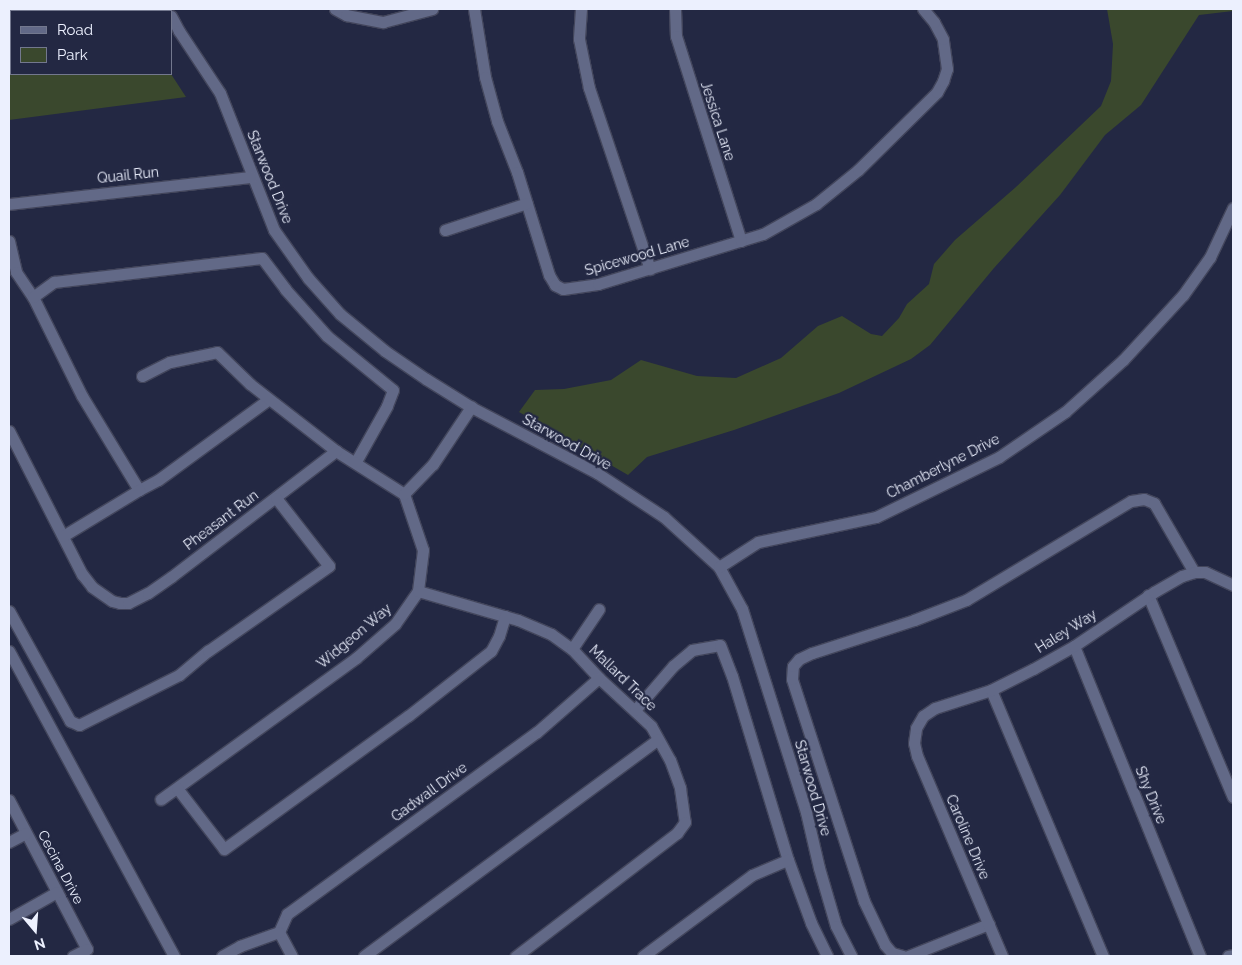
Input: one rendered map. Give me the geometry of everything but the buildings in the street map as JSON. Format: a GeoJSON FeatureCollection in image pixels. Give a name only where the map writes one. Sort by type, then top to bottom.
{"type":"FeatureCollection","features":[{"type":"Feature","properties":{"kind":"street"},"geometry":{"type":"LineString","coordinates":[[335,9],[346,15],[383,22],[432,9]]}},
{"type":"Feature","properties":{"kind":"street","name":"Spicewood Lane"},"geometry":{"type":"LineString","coordinates":[[474,9],[485,77],[497,121],[527,203],[548,275],[555,285],[563,289],[598,284],[763,234],[816,204],[858,170],[937,92],[947,69],[943,39],[934,22],[923,9]]}},
{"type":"Feature","properties":{"kind":"street"},"geometry":{"type":"LineString","coordinates":[[581,9],[578,39],[589,88],[650,269]]}},
{"type":"Feature","properties":{"kind":"street","name":"Jessica Lane"},"geometry":{"type":"LineString","coordinates":[[675,9],[678,44],[741,241]]}},
{"type":"Feature","properties":{"kind":"street","name":"Starwood Drive"},"geometry":{"type":"LineString","coordinates":[[172,18],[220,93],[251,177],[274,230],[308,278],[340,314],[385,350],[471,406],[605,479],[664,517],[718,567],[742,609],[806,812],[819,868],[836,926],[851,956]]}},
{"type":"Feature","properties":{"kind":"street","name":"Quail Run"},"geometry":{"type":"LineString","coordinates":[[9,204],[251,177]]}},
{"type":"Feature","properties":{"kind":"street"},"geometry":{"type":"LineString","coordinates":[[445,230],[527,203]]}},
{"type":"Feature","properties":{"kind":"street","name":"Chamberlyne Drive"},"geometry":{"type":"LineString","coordinates":[[718,567],[758,542],[876,517],[999,457],[1065,412],[1123,360],[1183,295],[1210,258],[1233,208]]}},
{"type":"Feature","properties":{"kind":"street"},"geometry":{"type":"LineString","coordinates":[[9,241],[16,272],[34,298],[82,396],[139,490]]}},
{"type":"Feature","properties":{"kind":"street"},"geometry":{"type":"LineString","coordinates":[[34,298],[54,282],[262,258],[285,289],[327,336],[393,390],[387,406],[354,463]]}},
{"type":"Feature","properties":{"kind":"street"},"geometry":{"type":"LineString","coordinates":[[142,376],[170,362],[217,352],[250,384],[336,451],[404,494],[433,464],[471,406]]}},
{"type":"Feature","properties":{"kind":"street"},"geometry":{"type":"LineString","coordinates":[[9,431],[63,536],[158,480],[269,399]]}},
{"type":"Feature","properties":{"kind":"street","name":"Pheasant Run"},"geometry":{"type":"LineString","coordinates":[[63,536],[82,574],[92,588],[112,601],[128,603],[171,578],[336,451]]}},
{"type":"Feature","properties":{"kind":"street","name":"Widgeon Way"},"geometry":{"type":"LineString","coordinates":[[161,799],[356,658],[395,624],[418,591],[423,550],[404,494]]}},
{"type":"Feature","properties":{"kind":"street"},"geometry":{"type":"LineString","coordinates":[[9,611],[70,720],[79,724],[179,675],[208,650],[329,566],[276,498]]}},
{"type":"Feature","properties":{"kind":"street"},"geometry":{"type":"LineString","coordinates":[[902,956],[892,954],[885,945],[864,901],[792,679],[793,666],[800,659],[812,653],[914,620],[966,600],[1131,501],[1144,499],[1154,503],[1194,572],[1205,572],[1233,585]]}},
{"type":"Feature","properties":{"kind":"street","name":"Haley Way"},"geometry":{"type":"LineString","coordinates":[[916,728],[923,716],[934,708],[991,690],[1074,646],[1148,595],[1182,576],[1194,572]]}},
{"type":"Feature","properties":{"kind":"street","name":"Mallard Trace"},"geometry":{"type":"LineString","coordinates":[[418,591],[505,616],[551,634],[572,648],[599,678],[651,726],[680,788],[685,822],[665,844],[516,956]]}},
{"type":"Feature","properties":{"kind":"street"},"geometry":{"type":"LineString","coordinates":[[1148,595],[1233,797]]}},
{"type":"Feature","properties":{"kind":"street"},"geometry":{"type":"LineString","coordinates":[[572,648],[600,609]]}},
{"type":"Feature","properties":{"kind":"street"},"geometry":{"type":"LineString","coordinates":[[177,788],[224,849],[408,716],[491,651],[499,636],[505,616]]}},
{"type":"Feature","properties":{"kind":"street"},"geometry":{"type":"LineString","coordinates":[[634,710],[673,666],[692,650],[720,645],[746,722],[788,860],[827,956]]}},
{"type":"Feature","properties":{"kind":"street","name":"Shy Drive"},"geometry":{"type":"LineString","coordinates":[[1074,646],[1200,956]]}},
{"type":"Feature","properties":{"kind":"street"},"geometry":{"type":"LineString","coordinates":[[9,651],[174,956]]}},
{"type":"Feature","properties":{"kind":"street","name":"Gadwall Drive"},"geometry":{"type":"LineString","coordinates":[[279,932],[287,914],[536,732],[599,678]]}},
{"type":"Feature","properties":{"kind":"street"},"geometry":{"type":"LineString","coordinates":[[991,690],[1103,956]]}},
{"type":"Feature","properties":{"kind":"street","name":"Caroline Drive"},"geometry":{"type":"LineString","coordinates":[[916,728],[914,743],[917,756],[1002,956]]}},
{"type":"Feature","properties":{"kind":"street"},"geometry":{"type":"LineString","coordinates":[[364,956],[658,739]]}},
{"type":"Feature","properties":{"kind":"street","name":"Cecina Drive"},"geometry":{"type":"LineString","coordinates":[[9,800],[87,948],[73,956]]}},
{"type":"Feature","properties":{"kind":"street"},"geometry":{"type":"LineString","coordinates":[[9,842],[26,833]]}},
{"type":"Feature","properties":{"kind":"street"},"geometry":{"type":"LineString","coordinates":[[643,956],[752,874],[788,860]]}},
{"type":"Feature","properties":{"kind":"street"},"geometry":{"type":"LineString","coordinates":[[9,919],[58,892]]}},
{"type":"Feature","properties":{"kind":"street"},"geometry":{"type":"LineString","coordinates":[[908,956],[989,924]]}},
{"type":"Feature","properties":{"kind":"street"},"geometry":{"type":"LineString","coordinates":[[222,956],[240,946],[279,932],[292,956]]}},
{"type":"Feature","properties":{"kind":"street"},"geometry":{"type":"LineString","coordinates":[[1228,956],[1233,954]]}},
{"type":"Feature","properties":{"kind":"green space"},"geometry":{"type":"Polygon","coordinates":[[[129,9],[130,10],[10,10],[10,75],[172,75],[186,97],[9,120],[9,10],[129,9]]]}},
{"type":"Feature","properties":{"kind":"green space"},"geometry":{"type":"Polygon","coordinates":[[[1107,9],[1233,9],[1233,11],[1199,15],[1141,105],[1105,135],[1060,195],[994,268],[930,345],[911,359],[839,393],[734,430],[647,457],[628,475],[519,412],[535,390],[564,389],[611,380],[641,360],[697,376],[736,378],[781,358],[818,326],[842,316],[871,334],[882,336],[899,318],[907,304],[929,284],[934,264],[955,240],[1016,187],[1101,106],[1111,81],[1113,44],[1107,9]]]}}]}
